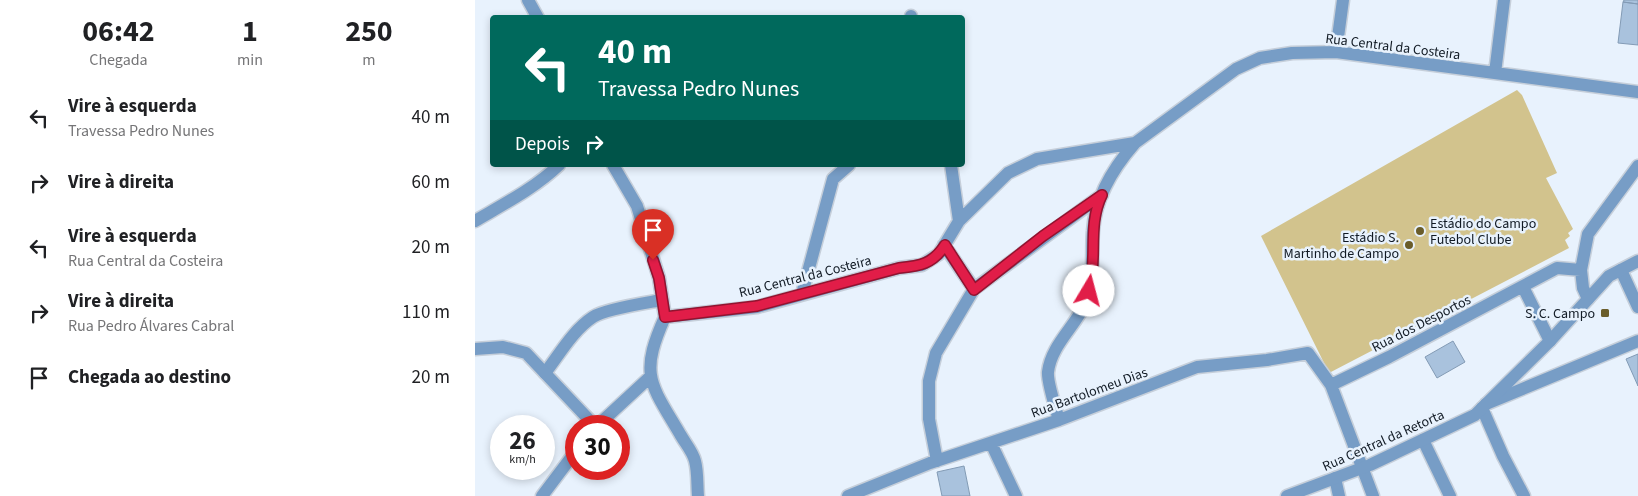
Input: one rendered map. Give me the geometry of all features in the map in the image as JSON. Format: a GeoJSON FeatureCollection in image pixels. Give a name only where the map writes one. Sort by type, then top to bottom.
{"type":"FeatureCollection","features":[{"type":"Feature","properties":{"kind":"street"},"geometry":{"type":"LineString","coordinates":[[528,0],[536,15]]}},
{"type":"Feature","properties":{"kind":"street"},"geometry":{"type":"LineString","coordinates":[[1336,52],[1343,0]]}},
{"type":"Feature","properties":{"kind":"street"},"geometry":{"type":"LineString","coordinates":[[1495,73],[1504,0]]}},
{"type":"Feature","properties":{"kind":"street","name":"Rua Central da Costeira"},"geometry":{"type":"LineString","coordinates":[[665,317],[757,306],[899,268],[922,266],[939,254],[959,221],[1008,173],[1037,159],[1135,143],[1236,69],[1260,58],[1292,53],[1336,52],[1638,92]]}},
{"type":"Feature","properties":{"kind":"street"},"geometry":{"type":"LineString","coordinates":[[1059,420],[1048,373],[1056,350],[1085,303],[1093,278],[1093,229],[1099,200],[1119,161],[1135,143]]}},
{"type":"Feature","properties":{"kind":"street"},"geometry":{"type":"LineString","coordinates":[[1588,299],[1583,288],[1581,270],[1588,234],[1638,166]]}},
{"type":"Feature","properties":{"kind":"street"},"geometry":{"type":"LineString","coordinates":[[475,221],[508,203],[557,167]]}},
{"type":"Feature","properties":{"kind":"street"},"geometry":{"type":"LineString","coordinates":[[614,167],[637,206],[659,278],[665,317],[654,345],[650,377],[655,392],[695,461],[698,496]]}},
{"type":"Feature","properties":{"kind":"street"},"geometry":{"type":"LineString","coordinates":[[802,294],[833,179],[847,167]]}},
{"type":"Feature","properties":{"kind":"street"},"geometry":{"type":"LineString","coordinates":[[951,167],[959,221]]}},
{"type":"Feature","properties":{"kind":"street"},"geometry":{"type":"LineString","coordinates":[[937,461],[929,420],[929,381],[936,352],[974,290],[1043,236],[1102,195]]}},
{"type":"Feature","properties":{"kind":"street"},"geometry":{"type":"LineString","coordinates":[[945,245],[974,290]]}},
{"type":"Feature","properties":{"kind":"street","name":"Rua Central da Retorta"},"geometry":{"type":"LineString","coordinates":[[1287,496],[1362,468],[1475,415],[1550,341],[1609,276],[1638,261]]}},
{"type":"Feature","properties":{"kind":"street","name":"Rua dos Desportos"},"geometry":{"type":"LineString","coordinates":[[1331,385],[1389,357],[1557,268],[1581,270]]}},
{"type":"Feature","properties":{"kind":"street"},"geometry":{"type":"LineString","coordinates":[[1621,270],[1638,307]]}},
{"type":"Feature","properties":{"kind":"street"},"geometry":{"type":"LineString","coordinates":[[1523,287],[1550,341]]}},
{"type":"Feature","properties":{"kind":"street"},"geometry":{"type":"LineString","coordinates":[[545,373],[577,332],[594,316],[624,307],[662,300]]}},
{"type":"Feature","properties":{"kind":"street","name":"Rua Central da Retorta"},"geometry":{"type":"LineString","coordinates":[[1484,406],[1638,341]]}},
{"type":"Feature","properties":{"kind":"street"},"geometry":{"type":"LineString","coordinates":[[475,350],[503,347],[526,353],[585,415]]}},
{"type":"Feature","properties":{"kind":"street","name":"Rua Bartolomeu Dias"},"geometry":{"type":"LineString","coordinates":[[847,496],[937,461],[1059,420],[1197,368],[1308,353],[1331,385]]}},
{"type":"Feature","properties":{"kind":"street"},"geometry":{"type":"LineString","coordinates":[[608,415],[650,377]]}},
{"type":"Feature","properties":{"kind":"street"},"geometry":{"type":"LineString","coordinates":[[1331,385],[1373,496]]}},
{"type":"Feature","properties":{"kind":"street"},"geometry":{"type":"LineString","coordinates":[[1484,406],[1503,456],[1524,496]]}},
{"type":"Feature","properties":{"kind":"street"},"geometry":{"type":"LineString","coordinates":[[1423,440],[1450,496]]}},
{"type":"Feature","properties":{"kind":"street"},"geometry":{"type":"LineString","coordinates":[[991,443],[1016,496]]}},
{"type":"Feature","properties":{"kind":"street"},"geometry":{"type":"LineString","coordinates":[[542,496],[565,466]]}},
{"type":"Feature","properties":{"kind":"street"},"geometry":{"type":"LineString","coordinates":[[1335,478],[1339,496]]}},
{"type":"Feature","properties":{"kind":"shaded area","name":"Estádio do Campo Futebol Clube"},"geometry":{"type":"Polygon","coordinates":[[[1517,90],[1522,95],[1557,173],[1546,178],[1573,229],[1568,233],[1570,236],[1565,240],[1569,248],[1329,373],[1261,236],[1517,90]]]}},
{"type":"Feature","properties":{"kind":"building"},"geometry":{"type":"Polygon","coordinates":[[[1624,0],[1638,0],[1638,4],[1623,2],[1624,0]]]}},
{"type":"Feature","properties":{"kind":"building"},"geometry":{"type":"Polygon","coordinates":[[[1623,2],[1638,4],[1638,45],[1618,43],[1623,2]]]}},
{"type":"Feature","properties":{"kind":"building"},"geometry":{"type":"Polygon","coordinates":[[[1453,341],[1465,362],[1437,378],[1425,357],[1453,341]]]}},
{"type":"Feature","properties":{"kind":"building"},"geometry":{"type":"Polygon","coordinates":[[[1638,354],[1638,386],[1626,359],[1638,354]]]}},
{"type":"Feature","properties":{"kind":"building"},"geometry":{"type":"Polygon","coordinates":[[[964,466],[970,496],[942,496],[937,472],[964,466]]]}},
{"type":"Feature","properties":{"kind":"place","name":"Estádio do Campo Futebol Clube"},"geometry":{"type":"Point","coordinates":[1420,231]}},
{"type":"Feature","properties":{"kind":"place","name":"Estádio S. Martinho de Campo"},"geometry":{"type":"Point","coordinates":[1409,245]}},
{"type":"Feature","properties":{"kind":"place","name":"S. C. Campo"},"geometry":{"type":"Point","coordinates":[1605,313]}},
{"type":"Feature","properties":{"kind":"route"},"geometry":{"type":"LineString","coordinates":[[653,260],[659,278],[665,317],[757,306],[899,268],[922,266],[939,254],[945,245],[974,290],[1043,236],[1102,195],[1099,200],[1093,229],[1093,278],[1089,291]]}}]}
